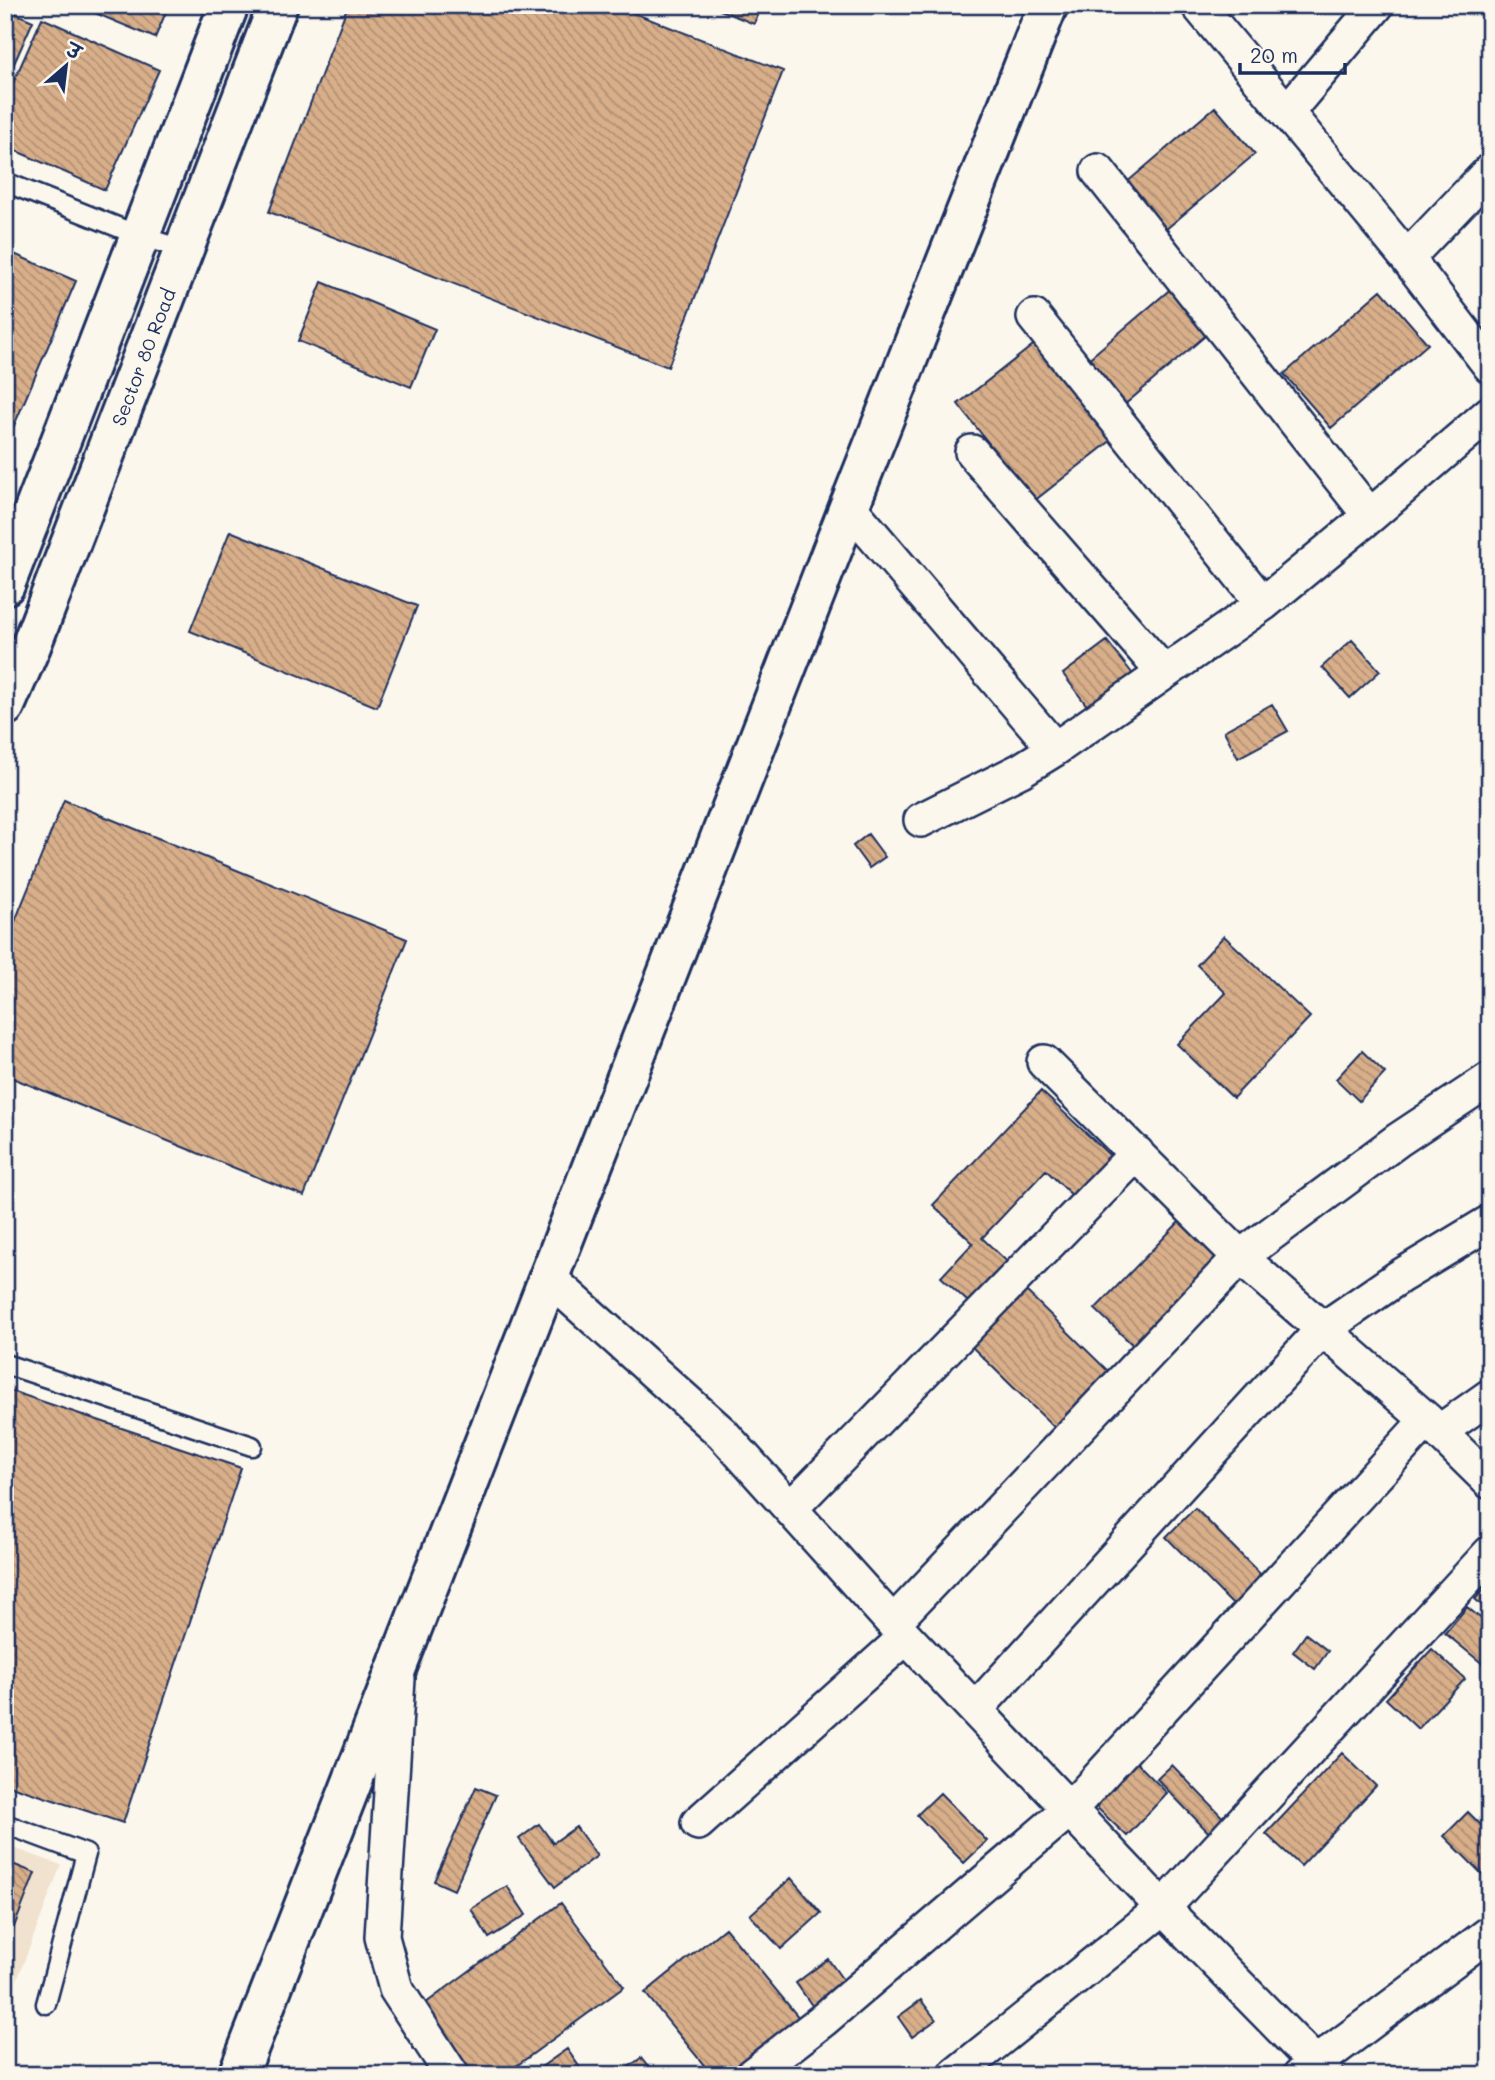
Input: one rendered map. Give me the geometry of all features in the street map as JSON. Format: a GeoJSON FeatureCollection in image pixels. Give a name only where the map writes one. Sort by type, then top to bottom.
{"type":"FeatureCollection","features":[{"type":"Feature","properties":{"kind":"street"},"geometry":{"type":"LineString","coordinates":[[5,585],[229,5]]}},
{"type":"Feature","properties":{"kind":"street","name":"Sector 80 Road"},"geometry":{"type":"LineString","coordinates":[[5,706],[36,633],[278,5]]}},
{"type":"Feature","properties":{"kind":"street"},"geometry":{"type":"LineString","coordinates":[[238,2075],[849,507],[1048,5]]}},
{"type":"Feature","properties":{"kind":"street"},"geometry":{"type":"LineString","coordinates":[[1198,5],[1408,258],[1490,366]]}},
{"type":"Feature","properties":{"kind":"street"},"geometry":{"type":"LineString","coordinates":[[1287,112],[1377,5]]}},
{"type":"Feature","properties":{"kind":"street"},"geometry":{"type":"LineString","coordinates":[[1098,171],[1370,516]]}},
{"type":"Feature","properties":{"kind":"street"},"geometry":{"type":"LineString","coordinates":[[1408,258],[1490,171]]}},
{"type":"Feature","properties":{"kind":"street"},"geometry":{"type":"LineString","coordinates":[[1034,317],[1263,604]]}},
{"type":"Feature","properties":{"kind":"street"},"geometry":{"type":"LineString","coordinates":[[921,820],[1021,770],[1055,749],[1263,604],[1490,413]]}},
{"type":"Feature","properties":{"kind":"street"},"geometry":{"type":"LineString","coordinates":[[972,452],[1164,673]]}},
{"type":"Feature","properties":{"kind":"street"},"geometry":{"type":"LineString","coordinates":[[849,507],[1055,749]]}},
{"type":"Feature","properties":{"kind":"street"},"geometry":{"type":"LineString","coordinates":[[1044,1062],[1240,1257],[1433,1426],[1490,1482]]}},
{"type":"Feature","properties":{"kind":"street"},"geometry":{"type":"LineString","coordinates":[[698,1823],[900,1630],[1240,1257],[1398,1140],[1490,1079]]}},
{"type":"Feature","properties":{"kind":"street"},"geometry":{"type":"LineString","coordinates":[[791,1508],[1137,1153]]}},
{"type":"Feature","properties":{"kind":"street"},"geometry":{"type":"LineString","coordinates":[[976,1709],[1322,1331],[1399,1276],[1490,1222]]}},
{"type":"Feature","properties":{"kind":"street"},"geometry":{"type":"LineString","coordinates":[[549,1278],[722,1433],[900,1630],[1315,2071],[1490,1933]]}},
{"type":"Feature","properties":{"kind":"street"},"geometry":{"type":"LineString","coordinates":[[752,2075],[823,2020],[1070,1809],[1433,1426],[1490,1396]]}},
{"type":"Feature","properties":{"kind":"street"},"geometry":{"type":"LineString","coordinates":[[955,2075],[1163,1908],[1490,1553]]}},
{"type":"Feature","properties":{"kind":"street"},"geometry":{"type":"LineString","coordinates":[[399,1666],[382,1937],[396,1989],[452,2075]]}},
{"type":"Feature","properties":{"kind":"lane"},"geometry":{"type":"LineString","coordinates":[[5,181],[140,236],[185,250]]}},
{"type":"Feature","properties":{"kind":"lane"},"geometry":{"type":"LineString","coordinates":[[5,1364],[252,1446]]}},
{"type":"Feature","properties":{"kind":"lane"},"geometry":{"type":"LineString","coordinates":[[5,1824],[86,1854],[46,2004]]}},
{"type":"Feature","properties":{"kind":"shaded area"},"geometry":{"type":"Polygon","coordinates":[[[5,1845],[61,1865],[5,2011],[5,1845]]]}},
{"type":"Feature","properties":{"kind":"building"},"geometry":{"type":"Polygon","coordinates":[[[76,5],[169,5],[155,38],[76,5]]]}},
{"type":"Feature","properties":{"kind":"building"},"geometry":{"type":"Polygon","coordinates":[[[348,5],[613,5],[783,71],[668,367],[269,212],[348,5]]]}},
{"type":"Feature","properties":{"kind":"building"},"geometry":{"type":"Polygon","coordinates":[[[708,5],[761,5],[754,24],[708,5]]]}},
{"type":"Feature","properties":{"kind":"building"},"geometry":{"type":"Polygon","coordinates":[[[5,9],[33,21],[5,84],[5,9]]]}},
{"type":"Feature","properties":{"kind":"building"},"geometry":{"type":"Polygon","coordinates":[[[42,18],[159,70],[105,190],[5,146],[5,101],[42,18]]]}},
{"type":"Feature","properties":{"kind":"building"},"geometry":{"type":"Polygon","coordinates":[[[1215,107],[1255,154],[1165,230],[1126,183],[1215,107]]]}},
{"type":"Feature","properties":{"kind":"building"},"geometry":{"type":"Polygon","coordinates":[[[5,250],[76,281],[13,428],[5,425],[5,250]]]}},
{"type":"Feature","properties":{"kind":"building"},"geometry":{"type":"Polygon","coordinates":[[[322,282],[435,329],[411,387],[298,341],[322,282]]]}},
{"type":"Feature","properties":{"kind":"building"},"geometry":{"type":"Polygon","coordinates":[[[1173,287],[1211,331],[1123,406],[1086,361],[1173,287]]]}},
{"type":"Feature","properties":{"kind":"building"},"geometry":{"type":"Polygon","coordinates":[[[1381,290],[1428,344],[1331,428],[1284,374],[1381,290]]]}},
{"type":"Feature","properties":{"kind":"building"},"geometry":{"type":"Polygon","coordinates":[[[1037,342],[1113,439],[1034,501],[958,404],[1037,342]]]}},
{"type":"Feature","properties":{"kind":"building"},"geometry":{"type":"Polygon","coordinates":[[[230,531],[417,606],[377,707],[190,631],[230,531]]]}},
{"type":"Feature","properties":{"kind":"building"},"geometry":{"type":"Polygon","coordinates":[[[1352,640],[1380,671],[1350,698],[1322,667],[1352,640]]]}},
{"type":"Feature","properties":{"kind":"building"},"geometry":{"type":"Polygon","coordinates":[[[1107,641],[1139,682],[1094,715],[1063,674],[1107,641]]]}},
{"type":"Feature","properties":{"kind":"building"},"geometry":{"type":"Polygon","coordinates":[[[1272,704],[1288,731],[1238,758],[1224,731],[1272,704]]]}},
{"type":"Feature","properties":{"kind":"building"},"geometry":{"type":"Polygon","coordinates":[[[64,800],[407,939],[304,1196],[5,1075],[5,946],[64,800]]]}},
{"type":"Feature","properties":{"kind":"building"},"geometry":{"type":"Polygon","coordinates":[[[868,834],[885,857],[869,868],[853,846],[868,834]]]}},
{"type":"Feature","properties":{"kind":"building"},"geometry":{"type":"Polygon","coordinates":[[[1224,936],[1310,1017],[1233,1098],[1177,1044],[1226,993],[1197,965],[1224,936]]]}},
{"type":"Feature","properties":{"kind":"building"},"geometry":{"type":"Polygon","coordinates":[[[1362,1051],[1385,1073],[1359,1101],[1336,1079],[1362,1051]]]}},
{"type":"Feature","properties":{"kind":"building"},"geometry":{"type":"Polygon","coordinates":[[[1041,1091],[1119,1164],[1081,1204],[1046,1170],[982,1238],[1017,1271],[979,1312],[941,1277],[973,1243],[933,1205],[1041,1091]]]}},
{"type":"Feature","properties":{"kind":"building"},"geometry":{"type":"Polygon","coordinates":[[[1180,1221],[1224,1264],[1139,1351],[1095,1309],[1180,1221]]]}},
{"type":"Feature","properties":{"kind":"building"},"geometry":{"type":"Polygon","coordinates":[[[1022,1287],[1114,1377],[1060,1433],[967,1342],[1022,1287]]]}},
{"type":"Feature","properties":{"kind":"building"},"geometry":{"type":"Polygon","coordinates":[[[5,1389],[241,1468],[123,1823],[5,1784],[5,1389]]]}},
{"type":"Feature","properties":{"kind":"building"},"geometry":{"type":"Polygon","coordinates":[[[1195,1508],[1273,1587],[1243,1615],[1166,1537],[1195,1508]]]}},
{"type":"Feature","properties":{"kind":"building"},"geometry":{"type":"Polygon","coordinates":[[[1490,1583],[1490,1613],[1475,1599],[1490,1583]]]}},
{"type":"Feature","properties":{"kind":"building"},"geometry":{"type":"Polygon","coordinates":[[[1467,1607],[1490,1626],[1490,1670],[1445,1633],[1467,1607]]]}},
{"type":"Feature","properties":{"kind":"building"},"geometry":{"type":"Polygon","coordinates":[[[1306,1634],[1328,1651],[1315,1669],[1293,1652],[1306,1634]]]}},
{"type":"Feature","properties":{"kind":"building"},"geometry":{"type":"Polygon","coordinates":[[[1432,1649],[1465,1679],[1418,1729],[1386,1699],[1432,1649]]]}},
{"type":"Feature","properties":{"kind":"building"},"geometry":{"type":"Polygon","coordinates":[[[1342,1753],[1376,1786],[1301,1866],[1266,1834],[1342,1753]]]}},
{"type":"Feature","properties":{"kind":"building"},"geometry":{"type":"Polygon","coordinates":[[[1134,1760],[1167,1793],[1127,1836],[1093,1804],[1134,1760]]]}},
{"type":"Feature","properties":{"kind":"building"},"geometry":{"type":"Polygon","coordinates":[[[1172,1765],[1231,1826],[1216,1840],[1157,1779],[1172,1765]]]}},
{"type":"Feature","properties":{"kind":"building"},"geometry":{"type":"Polygon","coordinates":[[[476,1787],[496,1795],[454,1890],[434,1881],[476,1787]]]}},
{"type":"Feature","properties":{"kind":"building"},"geometry":{"type":"Polygon","coordinates":[[[940,1793],[987,1841],[964,1863],[917,1815],[940,1793]]]}},
{"type":"Feature","properties":{"kind":"building"},"geometry":{"type":"Polygon","coordinates":[[[1468,1812],[1490,1834],[1490,1882],[1444,1836],[1468,1812]]]}},
{"type":"Feature","properties":{"kind":"building"},"geometry":{"type":"Polygon","coordinates":[[[539,1824],[553,1843],[576,1827],[597,1856],[555,1887],[519,1839],[539,1824]]]}},
{"type":"Feature","properties":{"kind":"building"},"geometry":{"type":"Polygon","coordinates":[[[5,1861],[35,1873],[5,1950],[5,1861]]]}},
{"type":"Feature","properties":{"kind":"building"},"geometry":{"type":"Polygon","coordinates":[[[791,1878],[821,1913],[781,1949],[750,1915],[791,1878]]]}},
{"type":"Feature","properties":{"kind":"building"},"geometry":{"type":"Polygon","coordinates":[[[507,1886],[526,1915],[489,1938],[471,1909],[507,1886]]]}},
{"type":"Feature","properties":{"kind":"building"},"geometry":{"type":"Polygon","coordinates":[[[561,1903],[624,1987],[504,2075],[467,2075],[418,2009],[561,1903]]]}},
{"type":"Feature","properties":{"kind":"building"},"geometry":{"type":"Polygon","coordinates":[[[725,1928],[800,2019],[730,2075],[712,2075],[645,1993],[725,1928]]]}},
{"type":"Feature","properties":{"kind":"building"},"geometry":{"type":"Polygon","coordinates":[[[828,1959],[848,1987],[816,2011],[796,1983],[828,1959]]]}},
{"type":"Feature","properties":{"kind":"building"},"geometry":{"type":"Polygon","coordinates":[[[921,2000],[936,2020],[912,2037],[898,2017],[921,2000]]]}},
{"type":"Feature","properties":{"kind":"building"},"geometry":{"type":"Polygon","coordinates":[[[567,2049],[585,2075],[530,2075],[567,2049]]]}},
{"type":"Feature","properties":{"kind":"building"},"geometry":{"type":"Polygon","coordinates":[[[641,2058],[654,2075],[618,2075],[641,2058]]]}}]}
